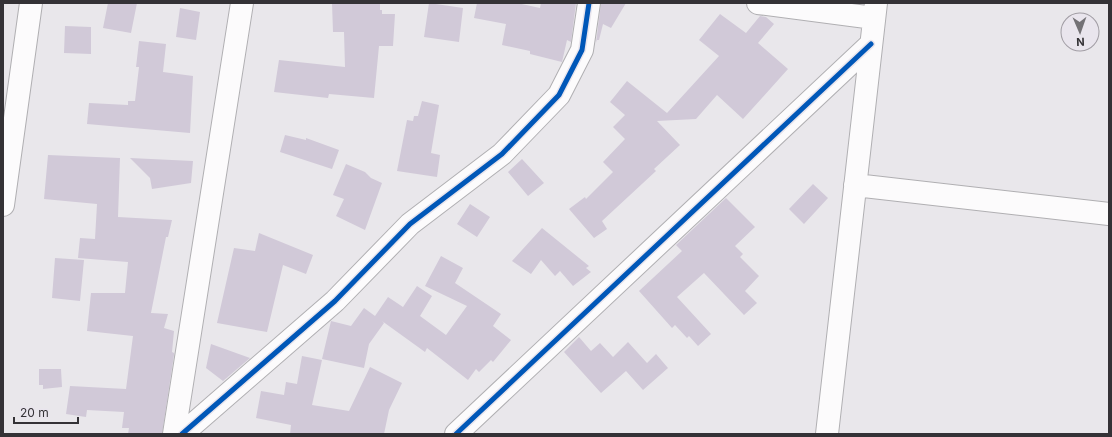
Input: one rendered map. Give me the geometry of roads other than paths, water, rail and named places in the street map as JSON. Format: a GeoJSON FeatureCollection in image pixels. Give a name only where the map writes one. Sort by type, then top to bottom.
{"type":"FeatureCollection","features":[{"type":"Feature","properties":{"kind":"street"},"geometry":{"type":"LineString","coordinates":[[3,205],[31,3]]}},
{"type":"Feature","properties":{"kind":"street"},"geometry":{"type":"LineString","coordinates":[[174,434],[242,3]]}},
{"type":"Feature","properties":{"kind":"street"},"geometry":{"type":"LineString","coordinates":[[182,434],[335,300],[410,224],[502,154],[559,95],[582,50],[589,3]]}},
{"type":"Feature","properties":{"kind":"street"},"geometry":{"type":"LineString","coordinates":[[758,3],[875,11],[827,434]]}},
{"type":"Feature","properties":{"kind":"street"},"geometry":{"type":"LineString","coordinates":[[456,434],[871,44]]}},
{"type":"Feature","properties":{"kind":"street"},"geometry":{"type":"LineString","coordinates":[[855,185],[1109,214]]}}]}
